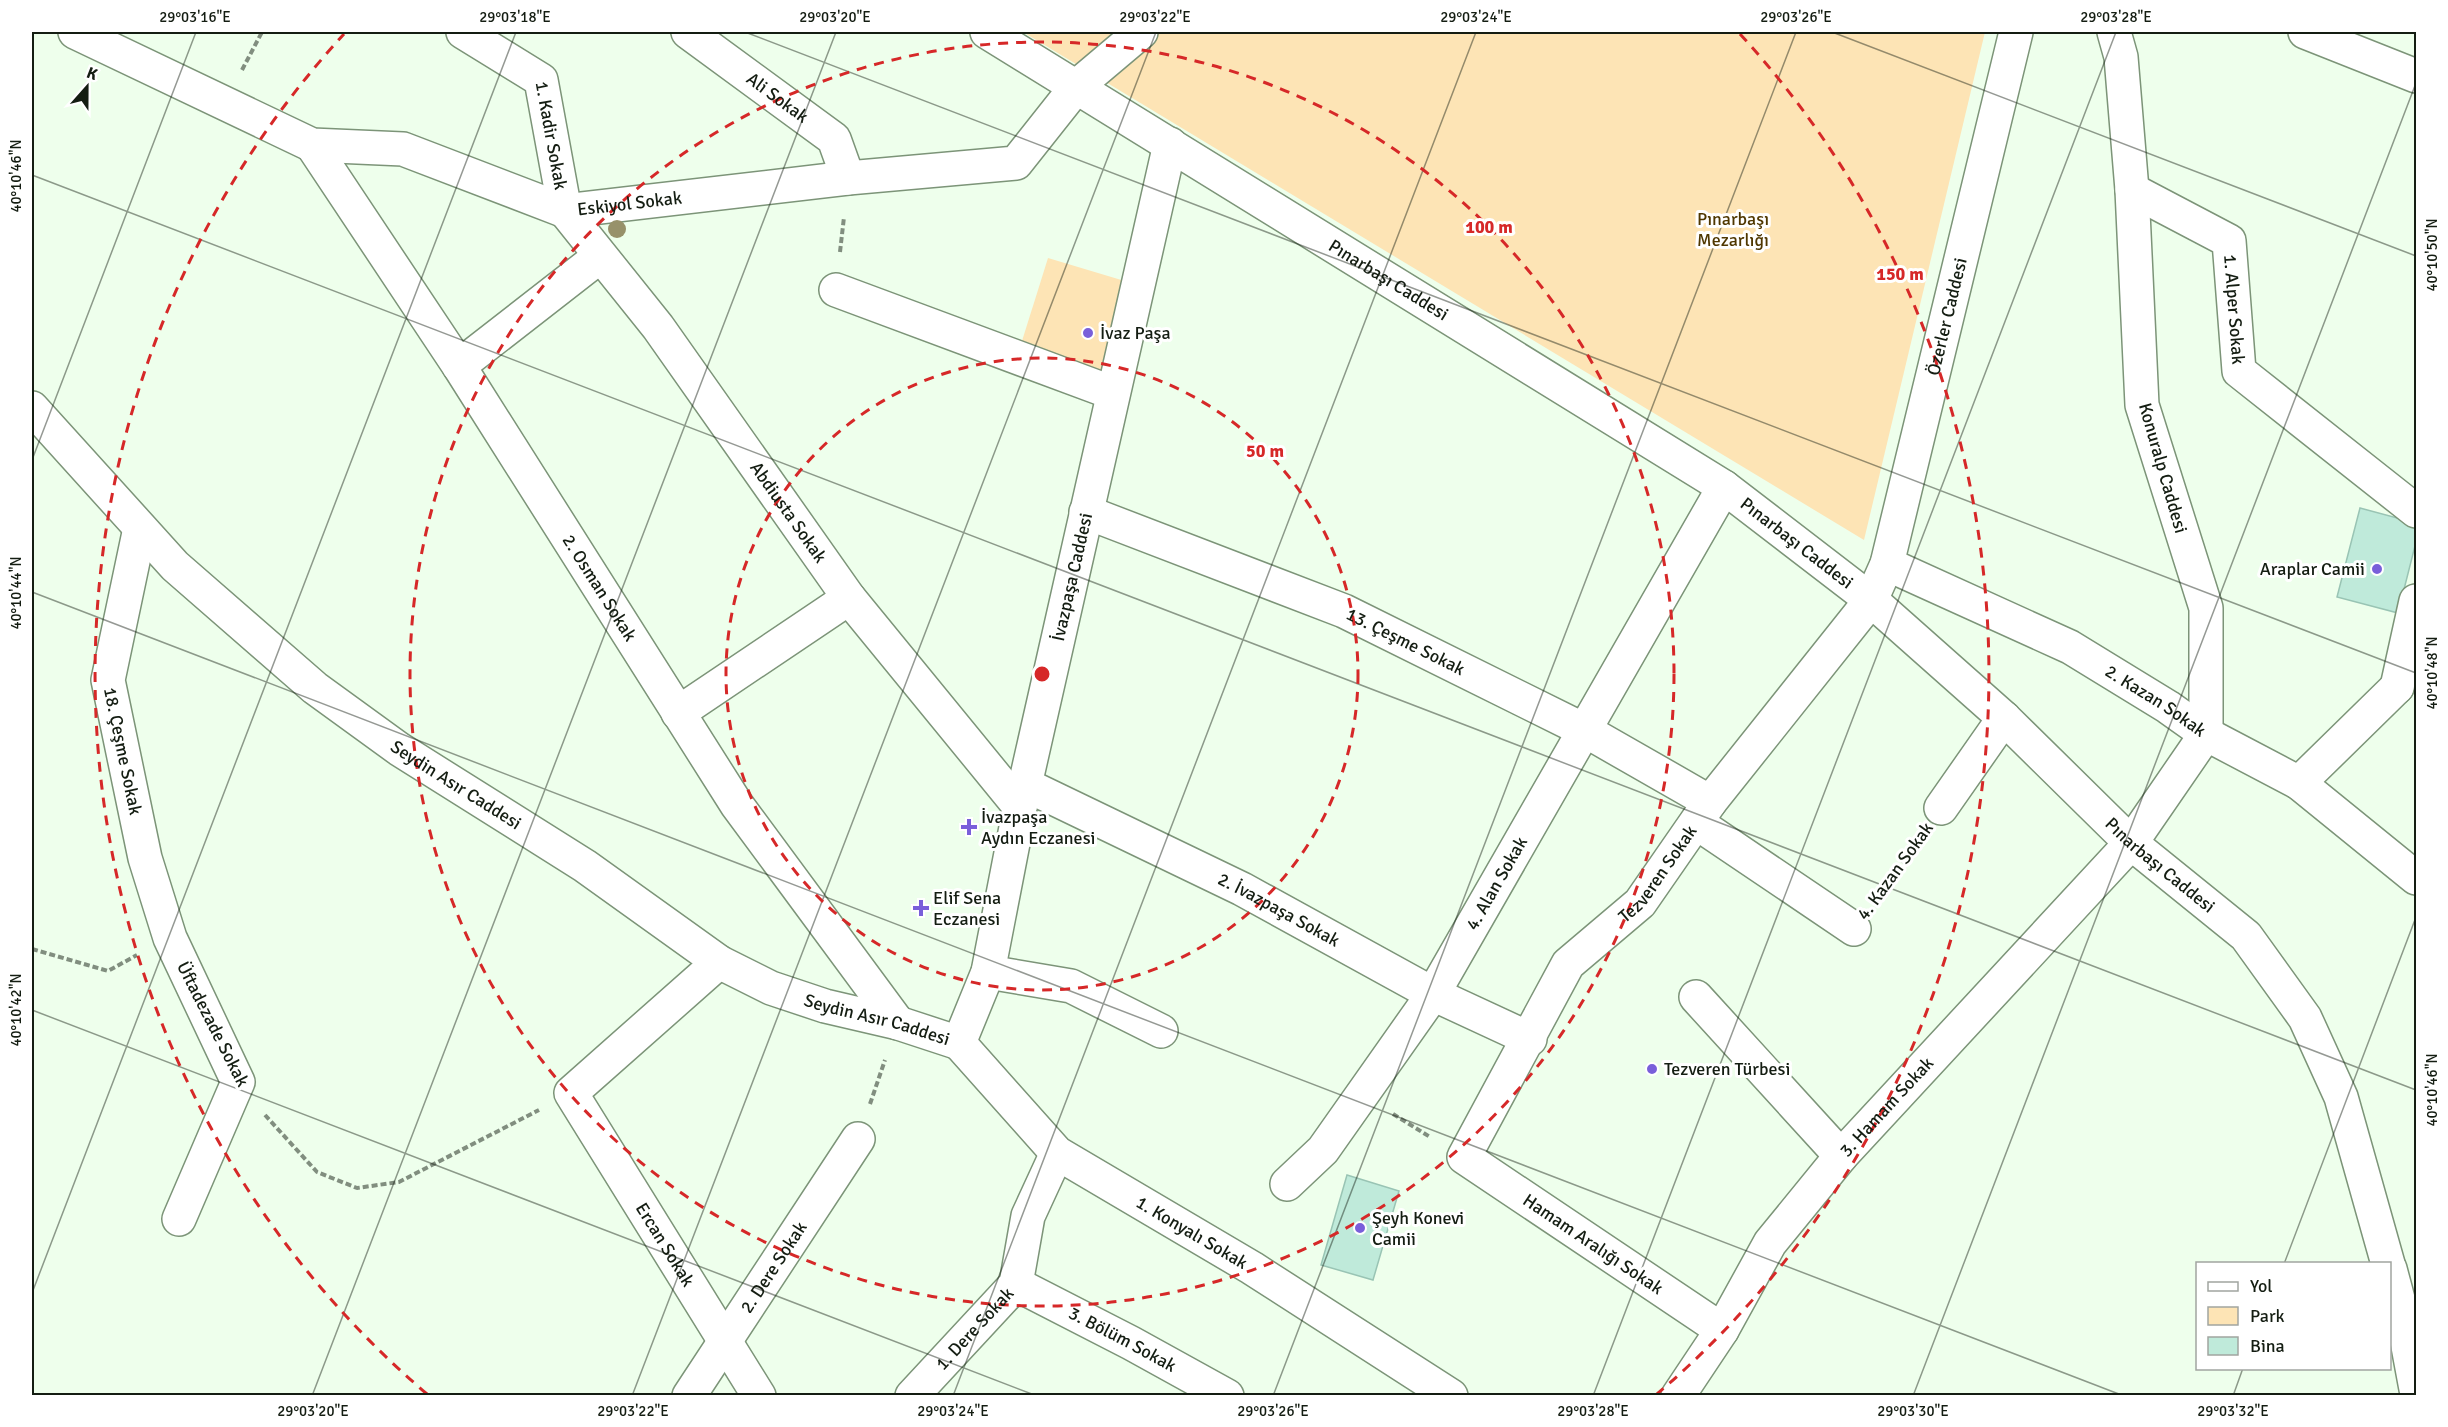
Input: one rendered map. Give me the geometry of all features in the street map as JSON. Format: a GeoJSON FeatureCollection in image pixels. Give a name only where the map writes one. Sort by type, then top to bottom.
{"type":"FeatureCollection","features":[{"type":"Feature","properties":{"kind":"street","name":"Eskiyol Sokak"},"geometry":{"type":"LineString","coordinates":[[75,32],[312,145],[403,149],[565,211],[848,178],[1016,163],[1077,86]]}},
{"type":"Feature","properties":{"kind":"street","name":"1. Kadir Sokak"},"geometry":{"type":"LineString","coordinates":[[464,32],[541,80],[565,211]]}},
{"type":"Feature","properties":{"kind":"street","name":"Ali Sokak"},"geometry":{"type":"LineString","coordinates":[[688,32],[834,139],[848,178]]}},
{"type":"Feature","properties":{"kind":"street","name":"Pınarbaşı Caddesi"},"geometry":{"type":"LineString","coordinates":[[987,32],[1724,487],[1871,600],[2004,718],[2132,843],[2246,936],[2305,1018],[2341,1096],[2388,1262]]}},
{"type":"Feature","properties":{"kind":"street"},"geometry":{"type":"LineString","coordinates":[[1077,86],[1141,32]]}},
{"type":"Feature","properties":{"kind":"street","name":"Özerler Caddesi"},"geometry":{"type":"LineString","coordinates":[[1871,600],[1887,564],[2016,32]]}},
{"type":"Feature","properties":{"kind":"street","name":"Konuralp Caddesi"},"geometry":{"type":"LineString","coordinates":[[2114,32],[2121,57],[2132,190],[2142,405],[2206,608],[2206,734]]}},
{"type":"Feature","properties":{"kind":"street"},"geometry":{"type":"LineString","coordinates":[[2305,32],[2416,76]]}},
{"type":"Feature","properties":{"kind":"street","name":"İvazpaşa Caddesi"},"geometry":{"type":"LineString","coordinates":[[959,1043],[988,972],[1023,796],[1170,144]]}},
{"type":"Feature","properties":{"kind":"street","name":"2. Osman Sokak"},"geometry":{"type":"LineString","coordinates":[[312,145],[459,366],[737,805],[898,1023]]}},
{"type":"Feature","properties":{"kind":"street","name":"1. Alper Sokak"},"geometry":{"type":"LineString","coordinates":[[2132,190],[2229,241],[2239,370],[2416,511]]}},
{"type":"Feature","properties":{"kind":"street","name":"Abdiusta Sokak"},"geometry":{"type":"LineString","coordinates":[[565,211],[599,257],[658,327],[849,598],[1023,796]]}},
{"type":"Feature","properties":{"kind":"street"},"geometry":{"type":"LineString","coordinates":[[459,366],[599,257]]}},
{"type":"Feature","properties":{"kind":"street"},"geometry":{"type":"LineString","coordinates":[[836,290],[1113,393]]}},
{"type":"Feature","properties":{"kind":"street","name":"Seydin Asır Caddesi"},"geometry":{"type":"LineString","coordinates":[[32,408],[175,566],[315,688],[399,749],[585,866],[719,962],[771,988],[825,1006],[898,1023],[959,1043]]}},
{"type":"Feature","properties":{"kind":"street","name":"4. Alan Sokak"},"geometry":{"type":"LineString","coordinates":[[1287,1184],[1323,1150],[1433,994],[1724,487]]}},
{"type":"Feature","properties":{"kind":"street","name":"13. Çeşme Sokak"},"geometry":{"type":"LineString","coordinates":[[1086,513],[1344,611],[1586,731],[1704,813]]}},
{"type":"Feature","properties":{"kind":"street","name":"18. Çeşme Sokak"},"geometry":{"type":"LineString","coordinates":[[140,528],[108,680],[145,858],[170,938]]}},
{"type":"Feature","properties":{"kind":"street","name":"2. Kazan Sokak"},"geometry":{"type":"LineString","coordinates":[[1887,564],[2070,647],[2168,707],[2206,734],[2299,783],[2416,879]]}},
{"type":"Feature","properties":{"kind":"street"},"geometry":{"type":"LineString","coordinates":[[678,713],[849,598]]}},
{"type":"Feature","properties":{"kind":"street","name":"Tezveren Sokak"},"geometry":{"type":"LineString","coordinates":[[1464,1157],[1530,1039],[1568,964],[1640,903],[1704,813],[1871,600]]}},
{"type":"Feature","properties":{"kind":"street"},"geometry":{"type":"LineString","coordinates":[[2299,783],[2407,691],[2416,601]]}},
{"type":"Feature","properties":{"kind":"street","name":"4. Kazan Sokak"},"geometry":{"type":"LineString","coordinates":[[1941,807],[2004,718]]}},
{"type":"Feature","properties":{"kind":"street"},"geometry":{"type":"LineString","coordinates":[[2132,843],[2206,734]]}},
{"type":"Feature","properties":{"kind":"street","name":"2. İvazpaşa Sokak"},"geometry":{"type":"LineString","coordinates":[[1023,796],[1242,889],[1433,994],[1530,1039]]}},
{"type":"Feature","properties":{"kind":"street","name":"4. Kazan Sokak"},"geometry":{"type":"LineString","coordinates":[[1704,813],[1854,929]]}},
{"type":"Feature","properties":{"kind":"street","name":"3. Hamam Sokak"},"geometry":{"type":"LineString","coordinates":[[1678,1395],[1722,1330],[1770,1243],[1841,1156],[2132,843]]}},
{"type":"Feature","properties":{"kind":"street","name":"Üftadezade Sokak"},"geometry":{"type":"LineString","coordinates":[[170,938],[238,1082]]}},
{"type":"Feature","properties":{"kind":"street"},"geometry":{"type":"LineString","coordinates":[[571,1093],[719,962]]}},
{"type":"Feature","properties":{"kind":"street"},"geometry":{"type":"LineString","coordinates":[[988,972],[1071,986],[1161,1031]]}},
{"type":"Feature","properties":{"kind":"street"},"geometry":{"type":"LineString","coordinates":[[1696,997],[1841,1156]]}},
{"type":"Feature","properties":{"kind":"street","name":"1. Konyalı Sokak"},"geometry":{"type":"LineString","coordinates":[[959,1043],[1058,1153],[1252,1268],[1451,1395]]}},
{"type":"Feature","properties":{"kind":"street"},"geometry":{"type":"LineString","coordinates":[[179,1219],[238,1082]]}},
{"type":"Feature","properties":{"kind":"street","name":"Ercan Sokak"},"geometry":{"type":"LineString","coordinates":[[571,1093],[759,1395]]}},
{"type":"Feature","properties":{"kind":"street","name":"2. Dere Sokak"},"geometry":{"type":"LineString","coordinates":[[689,1395],[858,1139]]}},
{"type":"Feature","properties":{"kind":"street","name":"1. Dere Sokak"},"geometry":{"type":"LineString","coordinates":[[926,1391],[1016,1284],[1028,1216],[1058,1153]]}},
{"type":"Feature","properties":{"kind":"street","name":"Hamam Aralığı Sokak"},"geometry":{"type":"LineString","coordinates":[[1464,1157],[1722,1330]]}},
{"type":"Feature","properties":{"kind":"street"},"geometry":{"type":"LineString","coordinates":[[2391,1273],[2402,1314],[2416,1389]]}},
{"type":"Feature","properties":{"kind":"street","name":"3. Bölüm Sokak"},"geometry":{"type":"LineString","coordinates":[[1016,1284],[1227,1395]]}},
{"type":"Feature","properties":{"kind":"path"},"geometry":{"type":"LineString","coordinates":[[836,290],[848,178]]}},
{"type":"Feature","properties":{"kind":"path","name":"4. Kazan Sokak"},"geometry":{"type":"LineString","coordinates":[[1854,929],[1941,807]]}},
{"type":"Feature","properties":{"kind":"path"},"geometry":{"type":"LineString","coordinates":[[32,949],[108,971],[170,938]]}},
{"type":"Feature","properties":{"kind":"path"},"geometry":{"type":"LineString","coordinates":[[858,1139],[898,1023]]}},
{"type":"Feature","properties":{"kind":"path","name":"Üftadezade Sokak"},"geometry":{"type":"LineString","coordinates":[[238,1082],[317,1172],[357,1188],[399,1182],[571,1093]]}},
{"type":"Feature","properties":{"kind":"path"},"geometry":{"type":"LineString","coordinates":[[1362,1096],[1433,1138]]}},
{"type":"Feature","properties":{"kind":"green space","name":"Pınarbaşı Mezarlığı"},"geometry":{"type":"Polygon","coordinates":[[[1023,32],[1985,32],[1864,540],[1023,32]]]}},
{"type":"Feature","properties":{"kind":"green space"},"geometry":{"type":"Polygon","coordinates":[[[1048,258],[1138,285],[1113,393],[1017,357],[1048,258]]]}},
{"type":"Feature","properties":{"kind":"building","name":"Araplar Camii"},"geometry":{"type":"Polygon","coordinates":[[[2360,508],[2416,523],[2416,542],[2398,613],[2337,597],[2360,508]]]}},
{"type":"Feature","properties":{"kind":"building","name":"Şeyh Konevi Camii"},"geometry":{"type":"Polygon","coordinates":[[[1347,1175],[1399,1191],[1373,1280],[1321,1265],[1347,1175]]]}},
{"type":"Feature","properties":{"kind":"place","name":"İvaz Paşa"},"geometry":{"type":"Point","coordinates":[1088,333]}},
{"type":"Feature","properties":{"kind":"place","name":"Araplar Camii"},"geometry":{"type":"Point","coordinates":[2377,569]}},
{"type":"Feature","properties":{"kind":"place","name":"İvazpaşa Aydın Eczanesi"},"geometry":{"type":"Point","coordinates":[969,827]}},
{"type":"Feature","properties":{"kind":"place","name":"Elif Sena Eczanesi"},"geometry":{"type":"Point","coordinates":[921,908]}},
{"type":"Feature","properties":{"kind":"place","name":"Tezveren Türbesi"},"geometry":{"type":"Point","coordinates":[1652,1069]}},
{"type":"Feature","properties":{"kind":"place","name":"Şeyh Konevi Camii"},"geometry":{"type":"Point","coordinates":[1360,1228]}}]}
